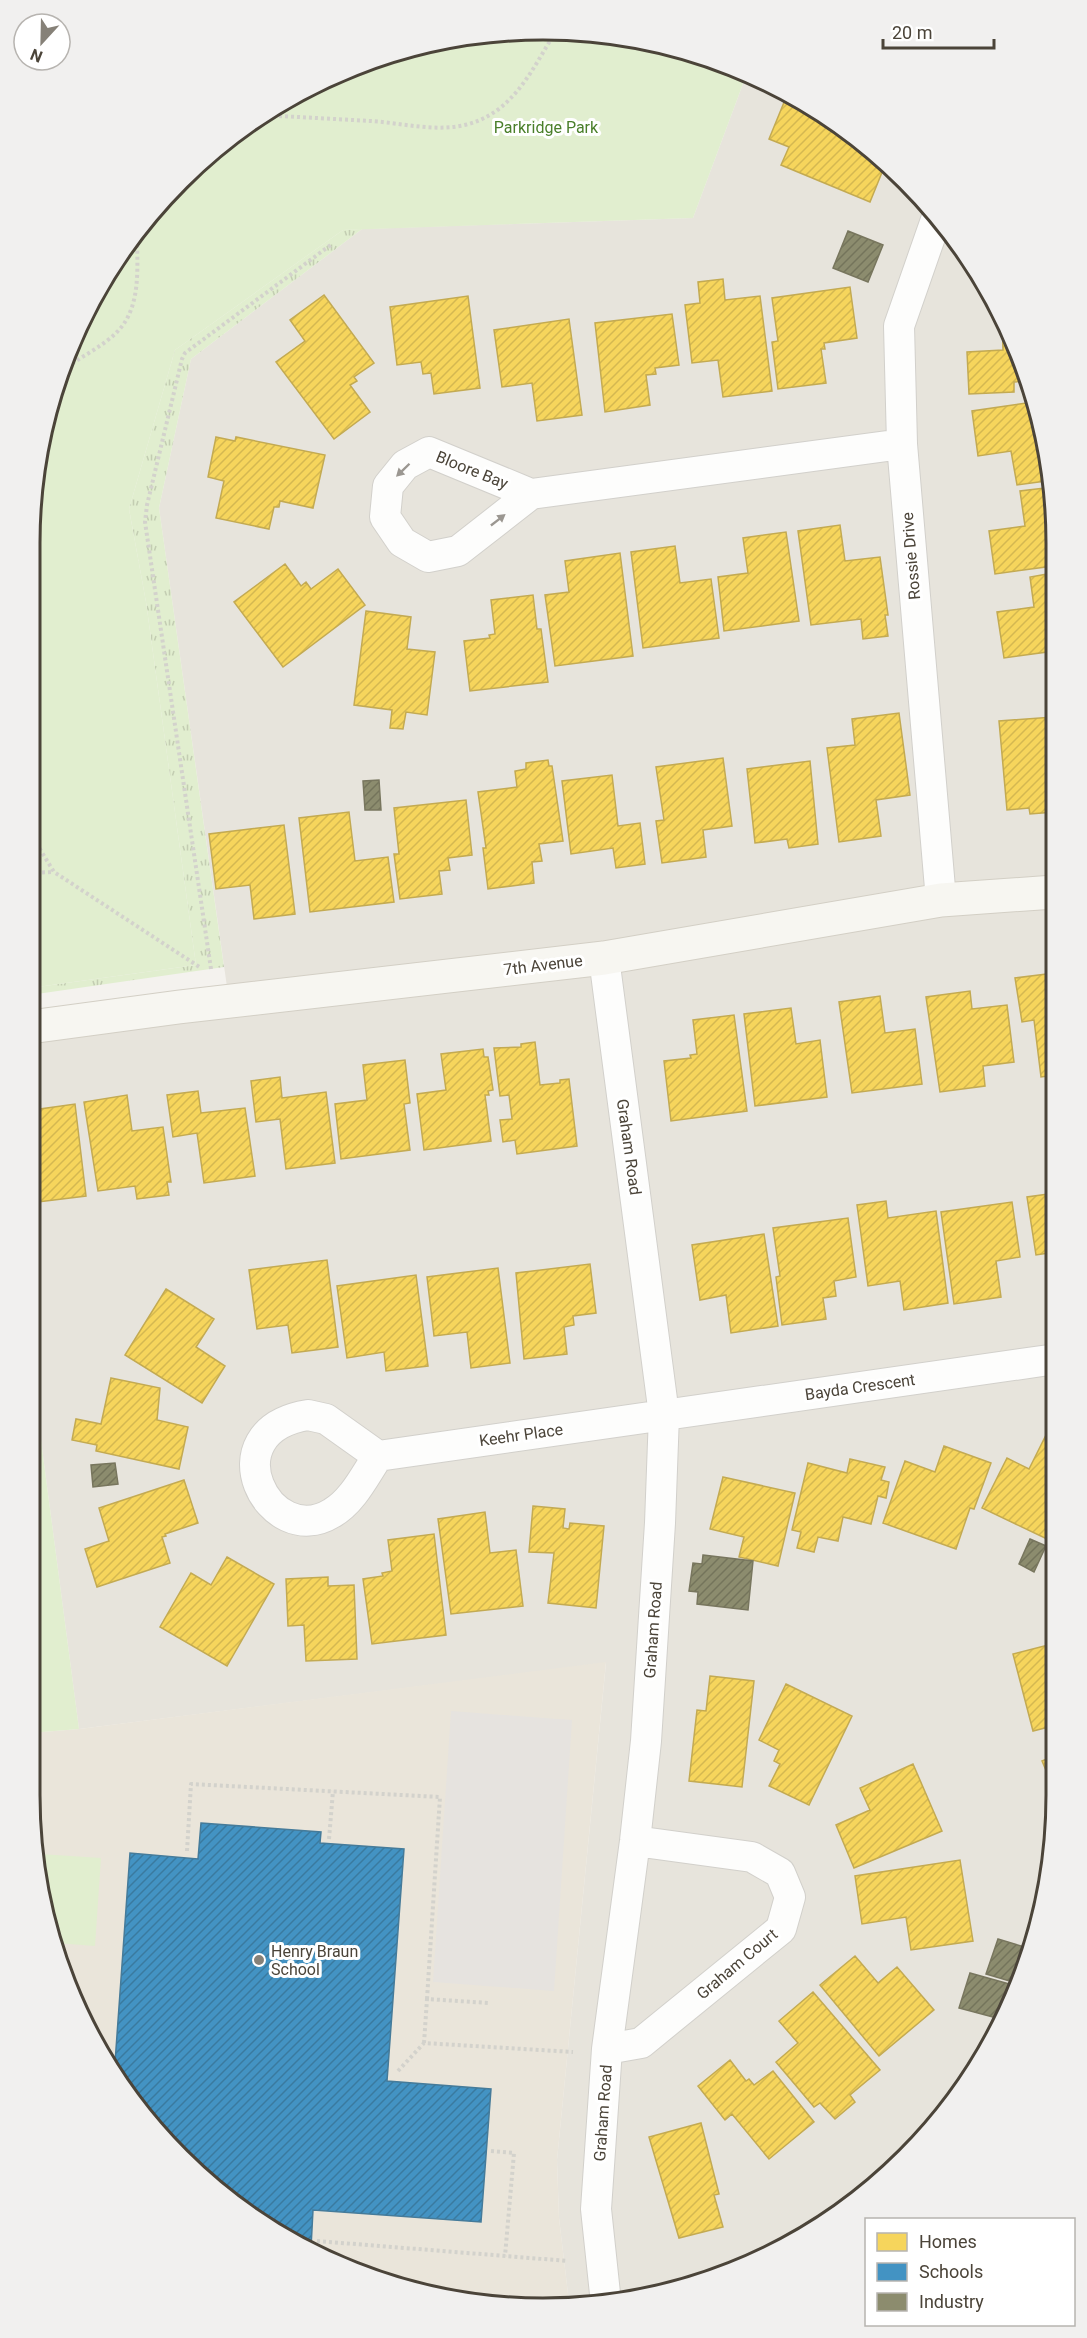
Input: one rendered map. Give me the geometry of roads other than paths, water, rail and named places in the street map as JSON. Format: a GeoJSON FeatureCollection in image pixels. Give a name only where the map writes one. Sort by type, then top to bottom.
{"type":"FeatureCollection","features":[{"type":"Feature","properties":{"kind":"street","name":"Rossie Drive"},"geometry":{"type":"LineString","coordinates":[[934,226],[899,326],[902,444],[941,900]]}},
{"type":"Feature","properties":{"kind":"street"},"geometry":{"type":"LineString","coordinates":[[531,494],[902,444]]}},
{"type":"Feature","properties":{"kind":"street","name":"Bloore Bay"},"geometry":{"type":"LineString","coordinates":[[429,452],[531,494],[458,551],[428,557],[402,542],[385,517],[388,486],[405,465],[429,452]]}},
{"type":"Feature","properties":{"kind":"street","name":"7th Avenue"},"geometry":{"type":"LineString","coordinates":[[40,1026],[190,1005],[604,958],[941,900],[1046,893]]}},
{"type":"Feature","properties":{"kind":"street","name":"Graham Road"},"geometry":{"type":"LineString","coordinates":[[604,958],[664,1415],[660,1523],[646,1741],[607,2052],[596,2209],[605,2293]]}},
{"type":"Feature","properties":{"kind":"street","name":"Bayda Crescent"},"geometry":{"type":"LineString","coordinates":[[664,1415],[1046,1360]]}},
{"type":"Feature","properties":{"kind":"street","name":"Keehr Place"},"geometry":{"type":"LineString","coordinates":[[378,1456],[664,1415]]}},
{"type":"Feature","properties":{"kind":"street","name":"Graham Court"},"geometry":{"type":"LineString","coordinates":[[607,2052],[641,2043],[781,1929],[790,1896],[780,1873],[752,1857],[635,1840]]}},
{"type":"Feature","properties":{"kind":"place","name":"Henry Braun School"},"geometry":{"type":"Point","coordinates":[259,1960]}},
{"type":"Feature","properties":{"kind":"park label","name":"Parkridge Park"},"geometry":{"type":"Point","coordinates":[546,127]}}]}
